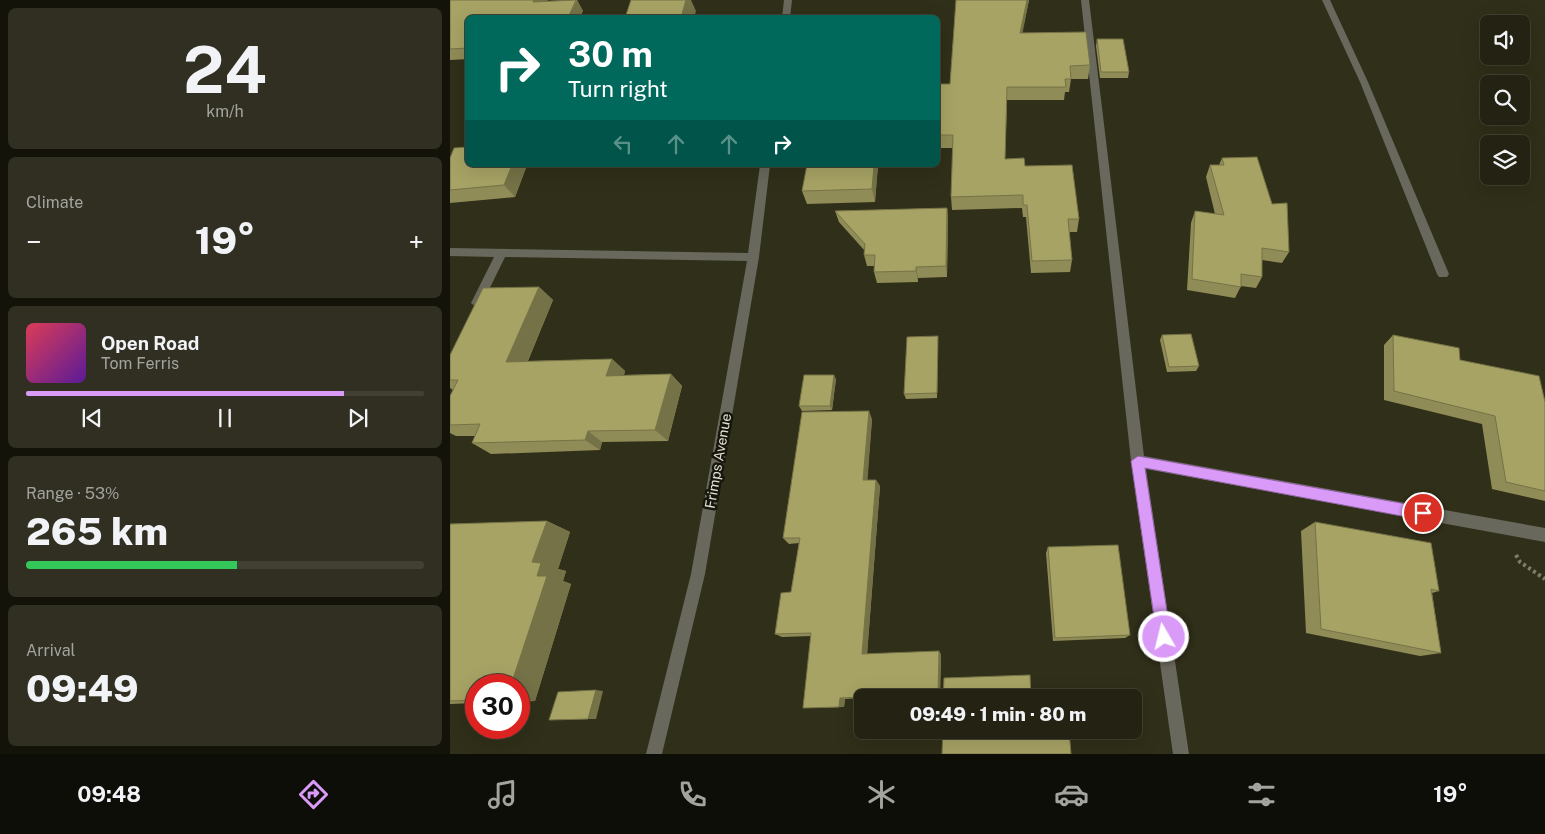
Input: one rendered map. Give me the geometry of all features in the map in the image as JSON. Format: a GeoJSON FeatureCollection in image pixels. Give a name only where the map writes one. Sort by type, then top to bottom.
{"type":"FeatureCollection","features":[{"type":"Feature","properties":{"kind":"street"},"geometry":{"type":"LineString","coordinates":[[786,15],[788,0]]}},
{"type":"Feature","properties":{"kind":"street"},"geometry":{"type":"LineString","coordinates":[[1085,0],[1138,461],[1181,754]]}},
{"type":"Feature","properties":{"kind":"street"},"geometry":{"type":"LineString","coordinates":[[1326,0],[1364,82],[1443,274]]}},
{"type":"Feature","properties":{"kind":"street","name":"Frimps Avenue"},"geometry":{"type":"LineString","coordinates":[[654,754],[698,574],[753,257],[765,167]]}},
{"type":"Feature","properties":{"kind":"street"},"geometry":{"type":"LineString","coordinates":[[450,252],[753,257]]}},
{"type":"Feature","properties":{"kind":"street"},"geometry":{"type":"LineString","coordinates":[[472,313],[502,253]]}},
{"type":"Feature","properties":{"kind":"street"},"geometry":{"type":"LineString","coordinates":[[1138,461],[1545,536]]}},
{"type":"Feature","properties":{"kind":"building"},"geometry":{"type":"Polygon","coordinates":[[[450,0],[534,0],[533,2],[576,0],[569,15],[465,15],[465,48],[450,49],[450,0]]]}},
{"type":"Feature","properties":{"kind":"building"},"geometry":{"type":"Polygon","coordinates":[[[631,0],[686,0],[682,15],[626,15],[631,0]]]}},
{"type":"Feature","properties":{"kind":"building"},"geometry":{"type":"Polygon","coordinates":[[[956,0],[1027,0],[1020,33],[1086,32],[1090,65],[1070,66],[1071,79],[1065,79],[1066,87],[1007,87],[1005,159],[1024,158],[1025,166],[1072,165],[1079,219],[1068,219],[1072,260],[1032,261],[1027,205],[1023,205],[1023,195],[951,197],[953,135],[940,135],[940,84],[950,84],[956,0]]]}},
{"type":"Feature","properties":{"kind":"building"},"geometry":{"type":"Polygon","coordinates":[[[1097,39],[1123,39],[1129,72],[1101,72],[1097,39]]]}},
{"type":"Feature","properties":{"kind":"building"},"geometry":{"type":"Polygon","coordinates":[[[465,147],[465,167],[511,167],[504,185],[450,190],[450,158],[454,148],[465,147]]]}},
{"type":"Feature","properties":{"kind":"building"},"geometry":{"type":"Polygon","coordinates":[[[1257,157],[1272,204],[1287,203],[1289,252],[1262,248],[1262,277],[1241,274],[1241,287],[1192,279],[1195,211],[1224,215],[1210,165],[1224,165],[1222,158],[1257,157]]]}},
{"type":"Feature","properties":{"kind":"building"},"geometry":{"type":"Polygon","coordinates":[[[807,167],[874,167],[872,189],[802,191],[807,167]]]}},
{"type":"Feature","properties":{"kind":"building"},"geometry":{"type":"Polygon","coordinates":[[[947,208],[946,266],[916,267],[916,271],[874,272],[875,255],[864,255],[865,244],[835,211],[947,208]]]}},
{"type":"Feature","properties":{"kind":"building"},"geometry":{"type":"Polygon","coordinates":[[[539,287],[506,362],[612,359],[606,376],[671,374],[655,430],[588,431],[585,440],[472,443],[480,424],[450,425],[450,396],[458,380],[450,380],[450,355],[483,288],[539,287]]]}},
{"type":"Feature","properties":{"kind":"building"},"geometry":{"type":"Polygon","coordinates":[[[1191,334],[1199,366],[1169,367],[1162,335],[1191,334]]]}},
{"type":"Feature","properties":{"kind":"building"},"geometry":{"type":"Polygon","coordinates":[[[1393,335],[1459,348],[1460,360],[1539,376],[1545,402],[1545,491],[1506,482],[1495,416],[1394,391],[1393,335]]]}},
{"type":"Feature","properties":{"kind":"building"},"geometry":{"type":"Polygon","coordinates":[[[938,336],[937,393],[904,394],[907,337],[938,336]]]}},
{"type":"Feature","properties":{"kind":"building"},"geometry":{"type":"Polygon","coordinates":[[[804,375],[834,375],[830,406],[799,406],[804,375]]]}},
{"type":"Feature","properties":{"kind":"building"},"geometry":{"type":"Polygon","coordinates":[[[869,411],[863,480],[876,480],[862,654],[939,651],[938,689],[854,689],[854,697],[840,698],[839,707],[803,708],[811,633],[775,634],[781,593],[791,592],[800,538],[783,538],[802,412],[869,411]]]}},
{"type":"Feature","properties":{"kind":"building"},"geometry":{"type":"Polygon","coordinates":[[[547,521],[532,562],[541,563],[537,576],[547,576],[515,674],[465,674],[465,700],[450,701],[450,524],[547,521]]]}},
{"type":"Feature","properties":{"kind":"building"},"geometry":{"type":"Polygon","coordinates":[[[1315,522],[1431,543],[1439,591],[1431,589],[1441,653],[1321,629],[1315,522]]]}},
{"type":"Feature","properties":{"kind":"building"},"geometry":{"type":"Polygon","coordinates":[[[1118,545],[1130,635],[1055,638],[1048,547],[1118,545]]]}},
{"type":"Feature","properties":{"kind":"building"},"geometry":{"type":"Polygon","coordinates":[[[1030,675],[1031,689],[943,689],[944,678],[1030,675]]]}},
{"type":"Feature","properties":{"kind":"building"},"geometry":{"type":"Polygon","coordinates":[[[596,690],[588,719],[549,720],[558,692],[596,690]]]}},
{"type":"Feature","properties":{"kind":"building"},"geometry":{"type":"Polygon","coordinates":[[[943,739],[1070,739],[1071,754],[942,754],[943,739]]]}},
{"type":"Feature","properties":{"kind":"route"},"geometry":{"type":"LineString","coordinates":[[1164,637],[1138,461],[1423,513]]}}]}
